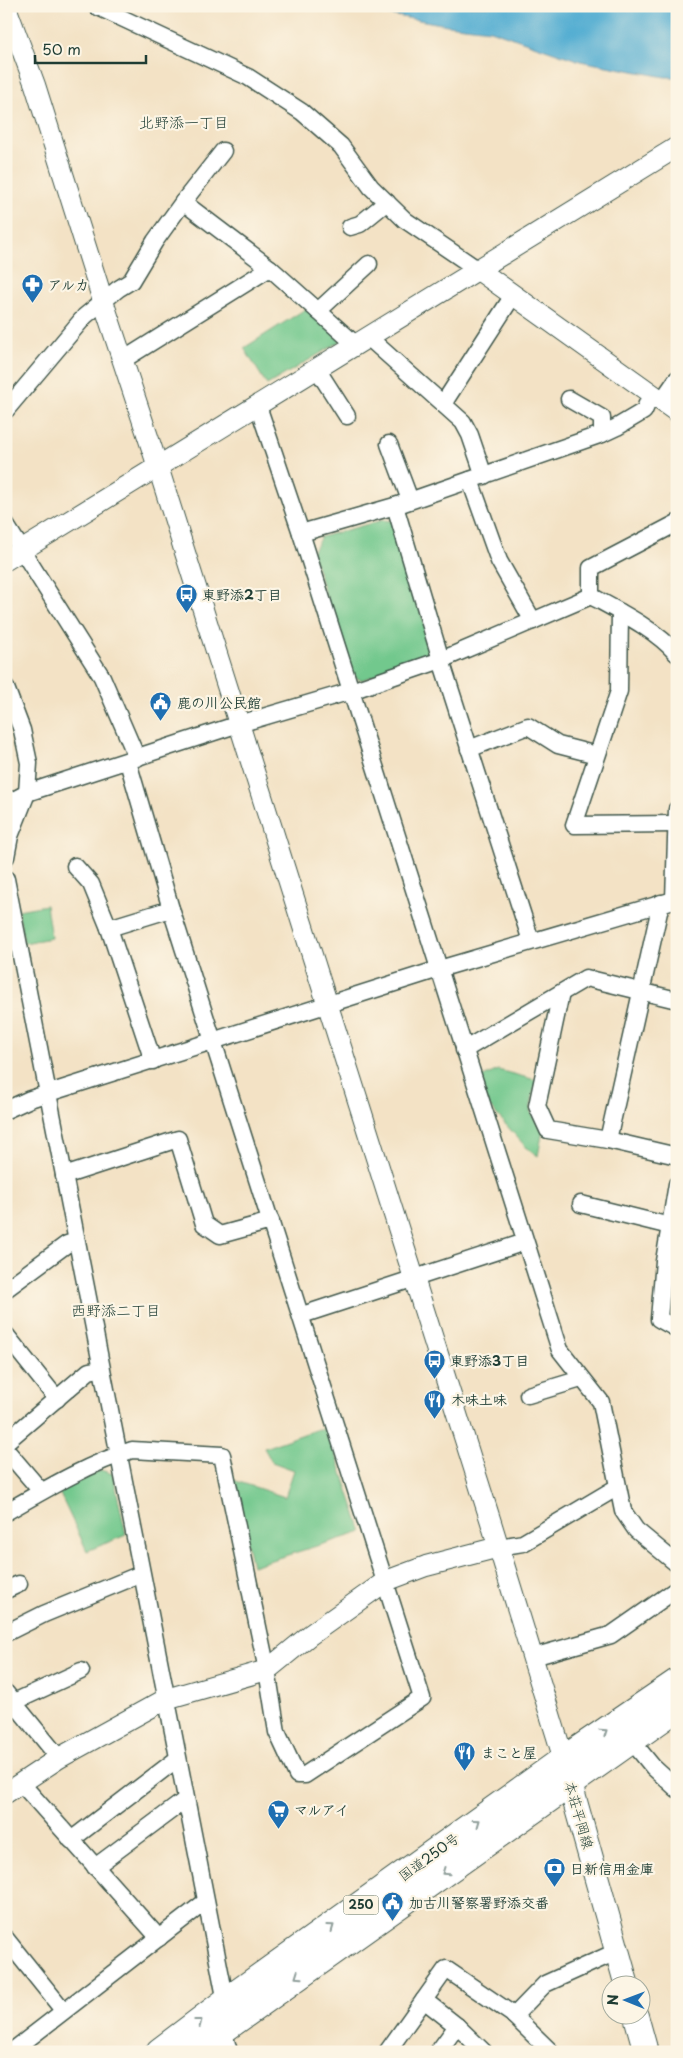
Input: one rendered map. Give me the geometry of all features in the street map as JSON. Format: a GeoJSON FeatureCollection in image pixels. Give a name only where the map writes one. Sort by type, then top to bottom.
{"type":"FeatureCollection","features":[{"type":"Feature","properties":{"kind":"highway","name":"国道250号"},"geometry":{"type":"LineString","coordinates":[[194,2052],[226,2040],[677,1684]]}},
{"type":"Feature","properties":{"kind":"highway","name":"国道250号"},"geometry":{"type":"LineString","coordinates":[[160,2052],[226,2002],[567,1772],[631,1740],[677,1707]]}},
{"type":"Feature","properties":{"kind":"main road","name":"本荘平岡線"},"geometry":{"type":"LineString","coordinates":[[567,1772],[624,1976]]}},
{"type":"Feature","properties":{"kind":"main road"},"geometry":{"type":"LineString","coordinates":[[639,2026],[646,2052]]}},
{"type":"Feature","properties":{"kind":"street"},"geometry":{"type":"LineString","coordinates":[[96,6],[248,77],[302,112],[341,146],[371,187],[405,220],[514,294],[663,403]]}},
{"type":"Feature","properties":{"kind":"street"},"geometry":{"type":"LineString","coordinates":[[6,7],[35,85],[158,468],[499,1547],[567,1772]]}},
{"type":"Feature","properties":{"kind":"street"},"geometry":{"type":"LineString","coordinates":[[14,555],[317,370],[677,146]]}},
{"type":"Feature","properties":{"kind":"street"},"geometry":{"type":"LineString","coordinates":[[6,410],[85,316],[131,281],[155,241],[223,151]]}},
{"type":"Feature","properties":{"kind":"street"},"geometry":{"type":"LineString","coordinates":[[183,202],[270,268],[318,311],[362,341],[443,404],[462,422],[470,435],[477,478],[499,561],[533,621]]}},
{"type":"Feature","properties":{"kind":"street"},"geometry":{"type":"LineString","coordinates":[[350,227],[360,224],[387,202]]}},
{"type":"Feature","properties":{"kind":"street"},"geometry":{"type":"LineString","coordinates":[[318,311],[369,264]]}},
{"type":"Feature","properties":{"kind":"street"},"geometry":{"type":"LineString","coordinates":[[123,360],[270,268]]}},
{"type":"Feature","properties":{"kind":"street"},"geometry":{"type":"LineString","coordinates":[[443,404],[514,294]]}},
{"type":"Feature","properties":{"kind":"street"},"geometry":{"type":"LineString","coordinates":[[317,370],[347,416]]}},
{"type":"Feature","properties":{"kind":"street"},"geometry":{"type":"LineString","coordinates":[[301,532],[402,503],[617,428],[644,410],[663,403],[677,379]]}},
{"type":"Feature","properties":{"kind":"street"},"geometry":{"type":"LineString","coordinates":[[569,399],[602,418],[602,434]]}},
{"type":"Feature","properties":{"kind":"street"},"geometry":{"type":"LineString","coordinates":[[258,406],[301,532],[560,1350],[601,1402],[616,1488],[623,1511],[636,1530],[677,1564]]}},
{"type":"Feature","properties":{"kind":"street"},"geometry":{"type":"LineString","coordinates":[[389,444],[441,660],[531,942]]}},
{"type":"Feature","properties":{"kind":"street"},"geometry":{"type":"LineString","coordinates":[[591,596],[591,568],[677,523]]}},
{"type":"Feature","properties":{"kind":"street"},"geometry":{"type":"LineString","coordinates":[[6,525],[14,555],[102,677],[133,760],[171,909],[302,1315],[422,1698],[304,1775],[297,1775],[277,1732],[268,1670],[222,1455],[132,1450],[41,1491],[6,1512]]}},
{"type":"Feature","properties":{"kind":"street"},"geometry":{"type":"LineString","coordinates":[[6,804],[27,793],[239,724],[351,691],[441,660],[591,596]]}},
{"type":"Feature","properties":{"kind":"street"},"geometry":{"type":"LineString","coordinates":[[591,596],[620,612],[669,645],[677,654]]}},
{"type":"Feature","properties":{"kind":"street"},"geometry":{"type":"LineString","coordinates":[[608,1140],[641,992],[671,900],[676,816],[574,825],[618,691],[620,612]]}},
{"type":"Feature","properties":{"kind":"street"},"geometry":{"type":"LineString","coordinates":[[6,688],[22,730],[29,763],[27,793],[7,849]]}},
{"type":"Feature","properties":{"kind":"street"},"geometry":{"type":"LineString","coordinates":[[469,749],[528,726],[558,745],[597,755]]}},
{"type":"Feature","properties":{"kind":"street"},"geometry":{"type":"LineString","coordinates":[[74,866],[91,884],[109,928],[153,1061]]}},
{"type":"Feature","properties":{"kind":"street"},"geometry":{"type":"LineString","coordinates":[[6,879],[204,1902],[226,2002],[226,2040]]}},
{"type":"Feature","properties":{"kind":"street"},"geometry":{"type":"LineString","coordinates":[[6,1110],[48,1094],[439,970],[671,900]]}},
{"type":"Feature","properties":{"kind":"street"},"geometry":{"type":"LineString","coordinates":[[109,928],[171,909]]}},
{"type":"Feature","properties":{"kind":"street"},"geometry":{"type":"LineString","coordinates":[[464,1050],[586,978],[677,1000]]}},
{"type":"Feature","properties":{"kind":"street"},"geometry":{"type":"LineString","coordinates":[[561,993],[536,1106],[548,1130],[608,1140],[677,1156]]}},
{"type":"Feature","properties":{"kind":"street"},"geometry":{"type":"LineString","coordinates":[[64,1176],[178,1139],[204,1224],[220,1235],[271,1221]]}},
{"type":"Feature","properties":{"kind":"street"},"geometry":{"type":"LineString","coordinates":[[677,1184],[659,1319],[677,1329]]}},
{"type":"Feature","properties":{"kind":"street"},"geometry":{"type":"LineString","coordinates":[[581,1204],[670,1226]]}},
{"type":"Feature","properties":{"kind":"street"},"geometry":{"type":"LineString","coordinates":[[6,1289],[67,1244],[76,1241]]}},
{"type":"Feature","properties":{"kind":"street"},"geometry":{"type":"LineString","coordinates":[[302,1315],[526,1242]]}},
{"type":"Feature","properties":{"kind":"street"},"geometry":{"type":"LineString","coordinates":[[6,1335],[57,1399]]}},
{"type":"Feature","properties":{"kind":"street"},"geometry":{"type":"LineString","coordinates":[[6,1442],[89,1371],[100,1368]]}},
{"type":"Feature","properties":{"kind":"street"},"geometry":{"type":"LineString","coordinates":[[528,1395],[581,1379]]}},
{"type":"Feature","properties":{"kind":"street"},"geometry":{"type":"LineString","coordinates":[[6,1450],[41,1491]]}},
{"type":"Feature","properties":{"kind":"street"},"geometry":{"type":"LineString","coordinates":[[159,1938],[71,1840],[13,1788],[59,1758],[166,1699],[268,1670],[310,1635],[386,1581],[426,1566],[499,1547],[523,1543],[616,1488]]}},
{"type":"Feature","properties":{"kind":"street"},"geometry":{"type":"LineString","coordinates":[[6,1633],[44,1614],[141,1574]]}},
{"type":"Feature","properties":{"kind":"street"},"geometry":{"type":"LineString","coordinates":[[533,1657],[611,1635],[677,1589]]}},
{"type":"Feature","properties":{"kind":"street"},"geometry":{"type":"LineString","coordinates":[[59,1758],[10,1698],[81,1671]]}},
{"type":"Feature","properties":{"kind":"street"},"geometry":{"type":"LineString","coordinates":[[631,1740],[654,1767],[677,1789]]}},
{"type":"Feature","properties":{"kind":"street"},"geometry":{"type":"LineString","coordinates":[[71,1840],[177,1759]]}},
{"type":"Feature","properties":{"kind":"street"},"geometry":{"type":"LineString","coordinates":[[95,1867],[185,1800]]}},
{"type":"Feature","properties":{"kind":"street"},"geometry":{"type":"LineString","coordinates":[[10,2052],[204,1902]]}},
{"type":"Feature","properties":{"kind":"street"},"geometry":{"type":"LineString","coordinates":[[6,1939],[64,2010]]}},
{"type":"Feature","properties":{"kind":"street"},"geometry":{"type":"LineString","coordinates":[[514,2016],[545,1984],[618,1951]]}},
{"type":"Feature","properties":{"kind":"street"},"geometry":{"type":"LineString","coordinates":[[387,2052],[446,1968],[514,2016],[551,2052]]}},
{"type":"Feature","properties":{"kind":"street"},"geometry":{"type":"LineString","coordinates":[[424,2000],[457,2026],[484,2052]]}},
{"type":"Feature","properties":{"kind":"street"},"geometry":{"type":"LineString","coordinates":[[438,2052],[457,2026]]}},
{"type":"Feature","properties":{"kind":"green space"},"geometry":{"type":"Polygon","coordinates":[[[307,308],[341,341],[267,385],[244,348],[307,308]]]}},
{"type":"Feature","properties":{"kind":"green space"},"geometry":{"type":"Polygon","coordinates":[[[383,520],[392,521],[433,651],[429,658],[361,680],[350,675],[312,552],[321,537],[383,520]]]}},
{"type":"Feature","properties":{"kind":"green space"},"geometry":{"type":"Polygon","coordinates":[[[46,905],[51,938],[24,943],[18,910],[46,905]]]}},
{"type":"Feature","properties":{"kind":"green space"},"geometry":{"type":"Polygon","coordinates":[[[498,1070],[536,1080],[530,1111],[543,1130],[538,1156],[526,1147],[489,1106],[479,1079],[498,1070]]]}},
{"type":"Feature","properties":{"kind":"green space"},"geometry":{"type":"Polygon","coordinates":[[[318,1429],[325,1429],[330,1437],[362,1532],[252,1566],[233,1480],[285,1497],[294,1470],[272,1462],[264,1448],[318,1429]]]}},
{"type":"Feature","properties":{"kind":"green space"},"geometry":{"type":"Polygon","coordinates":[[[101,1470],[113,1474],[126,1535],[87,1551],[59,1492],[101,1470]]]}},
{"type":"Feature","properties":{"kind":"water"},"geometry":{"type":"Polygon","coordinates":[[[301,6],[677,6],[677,77],[665,77],[580,61],[490,30],[447,25],[379,13],[301,6]]]}},
{"type":"Feature","properties":{"kind":"place","name":"アルカ"},"geometry":{"type":"Point","coordinates":[32,304]}},
{"type":"Feature","properties":{"kind":"place","name":"東野添2丁目"},"geometry":{"type":"Point","coordinates":[186,614]}},
{"type":"Feature","properties":{"kind":"place","name":"鹿の川公民館"},"geometry":{"type":"Point","coordinates":[161,722]}},
{"type":"Feature","properties":{"kind":"place","name":"東野添3丁目"},"geometry":{"type":"Point","coordinates":[434,1380]}},
{"type":"Feature","properties":{"kind":"place","name":"木味土味"},"geometry":{"type":"Point","coordinates":[435,1419]}},
{"type":"Feature","properties":{"kind":"place","name":"まこと屋"},"geometry":{"type":"Point","coordinates":[465,1772]}},
{"type":"Feature","properties":{"kind":"place","name":"マルアイ"},"geometry":{"type":"Point","coordinates":[278,1829]}},
{"type":"Feature","properties":{"kind":"place","name":"日新信用金庫"},"geometry":{"type":"Point","coordinates":[554,1888]}},
{"type":"Feature","properties":{"kind":"place","name":"加古川警察署野添交番"},"geometry":{"type":"Point","coordinates":[393,1922]}},
{"type":"Feature","properties":{"kind":"district","name":"北野添一丁目"},"geometry":{"type":"Point","coordinates":[184,123]}},
{"type":"Feature","properties":{"kind":"district","name":"西野添二丁目"},"geometry":{"type":"Point","coordinates":[116,1311]}}]}
